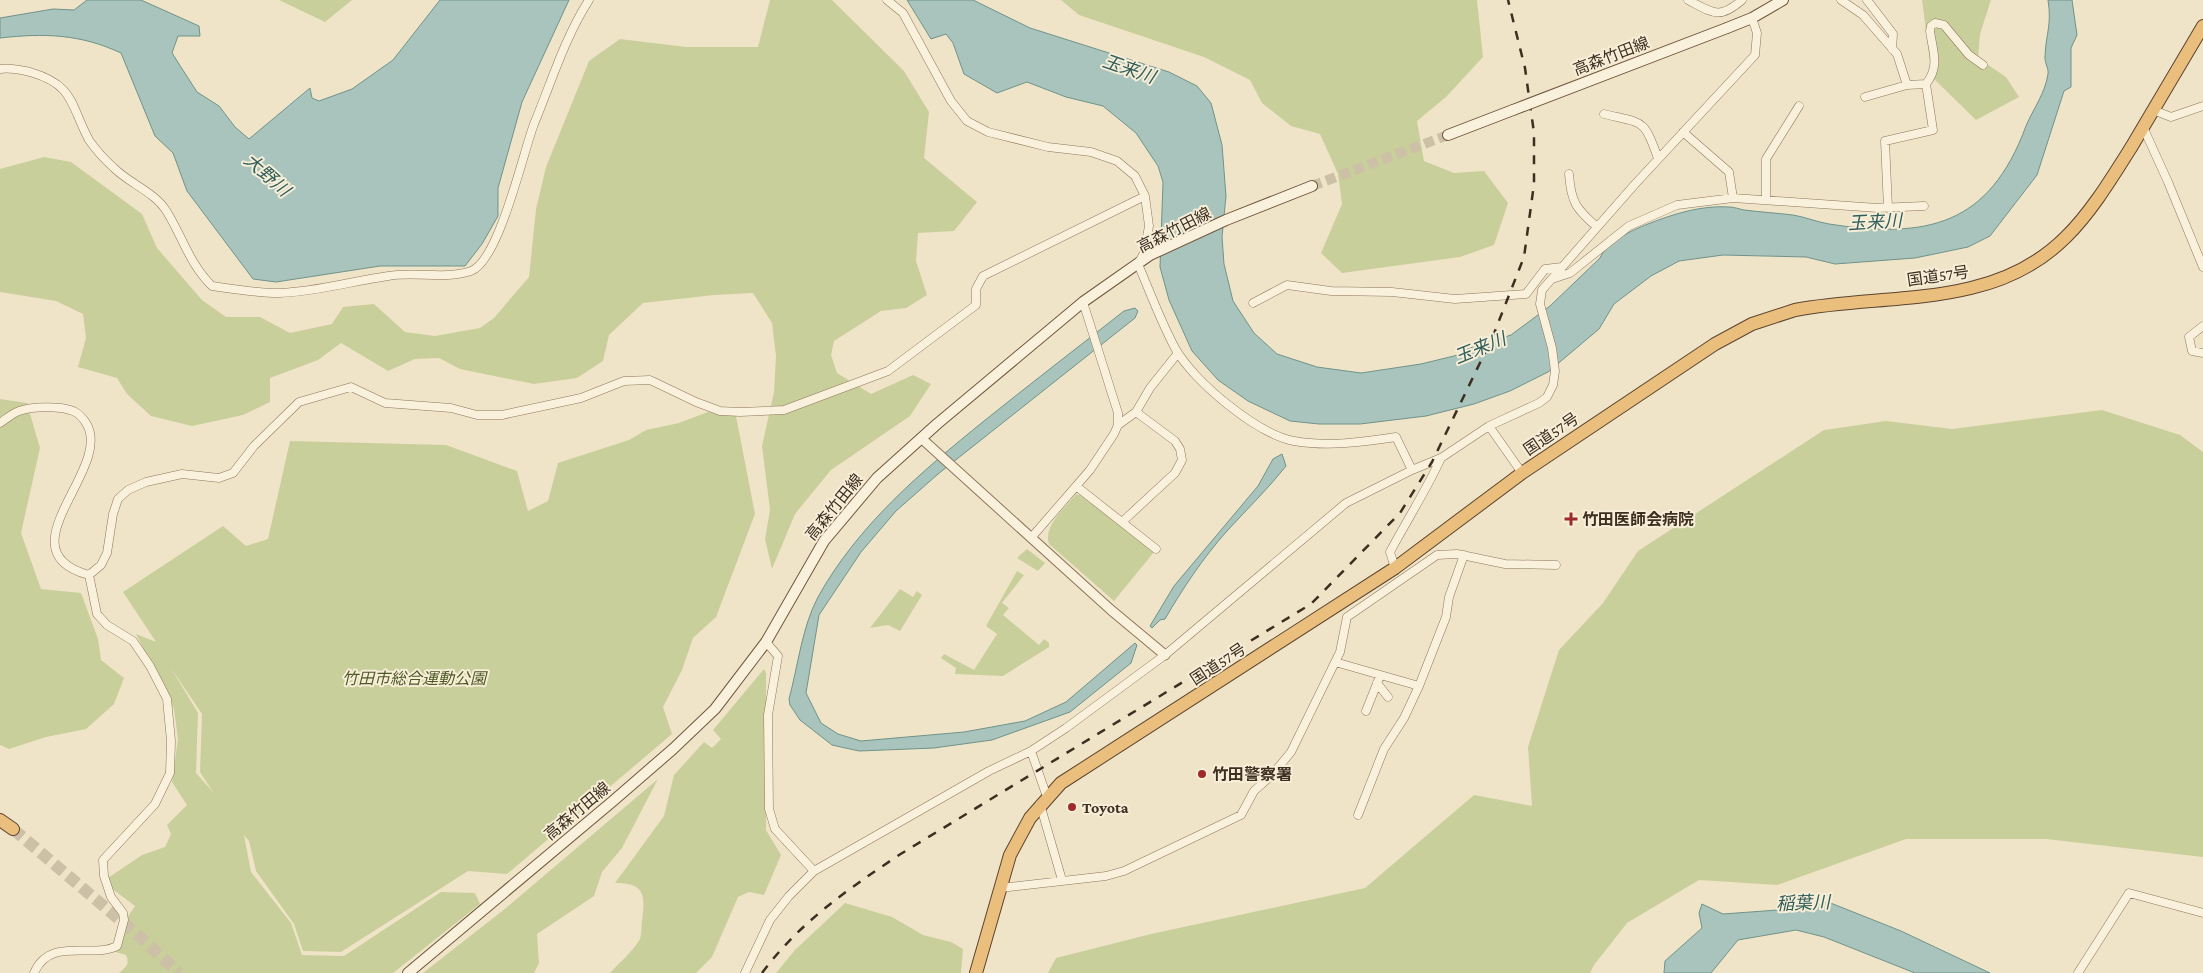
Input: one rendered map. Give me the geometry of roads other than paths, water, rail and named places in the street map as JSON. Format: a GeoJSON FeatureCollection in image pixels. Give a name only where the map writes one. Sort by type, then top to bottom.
{"type":"FeatureCollection","features":[{"type":"Feature","properties":{"kind":"highway","name":"国道57号"},"geometry":{"type":"LineString","coordinates":[[976,973],[1010,855],[1020,835],[1044,801],[1079,770],[1206,691],[1395,568],[1522,473],[1715,344],[1752,324],[1794,310],[1816,306],[1954,292],[1986,284],[2020,271],[2052,250],[2084,220],[2143,127],[2203,26]]}},
{"type":"Feature","properties":{"kind":"highway"},"geometry":{"type":"LineString","coordinates":[[0,820],[12,829]]}},
{"type":"Feature","properties":{"kind":"main road","name":"高森竹田線"},"geometry":{"type":"LineString","coordinates":[[1448,135],[1752,18],[1783,0]]}},
{"type":"Feature","properties":{"kind":"main road","name":"高森竹田線"},"geometry":{"type":"LineString","coordinates":[[408,973],[673,749],[726,696],[766,642],[824,541],[877,478],[921,438],[1084,302],[1150,255],[1245,212],[1312,186]]}},
{"type":"Feature","properties":{"kind":"street"},"geometry":{"type":"LineString","coordinates":[[0,69],[23,70],[44,76],[63,88],[77,110],[89,139],[98,152],[116,171],[154,198],[166,210],[194,266],[212,286],[279,293],[313,290],[390,275],[458,274],[472,271],[484,260],[521,171],[534,126],[577,19],[589,0]]}},
{"type":"Feature","properties":{"kind":"street"},"geometry":{"type":"LineString","coordinates":[[887,0],[903,13],[951,102],[967,121],[988,132],[1048,147],[1091,152],[1117,160],[1135,176],[1144,196],[1149,226],[1144,253],[1138,264],[1178,353],[1203,382],[1252,422],[1292,441],[1357,443],[1396,437],[1412,470]]}},
{"type":"Feature","properties":{"kind":"street"},"geometry":{"type":"LineString","coordinates":[[1688,0],[1713,13],[1722,13],[1728,12],[1742,0]]}},
{"type":"Feature","properties":{"kind":"street"},"geometry":{"type":"LineString","coordinates":[[1841,0],[1863,14],[1897,54],[1907,86]]}},
{"type":"Feature","properties":{"kind":"street"},"geometry":{"type":"LineString","coordinates":[[1867,0],[1894,34],[1892,49]]}},
{"type":"Feature","properties":{"kind":"street"},"geometry":{"type":"LineString","coordinates":[[745,973],[770,920],[788,896],[814,871],[989,771],[1031,751],[1066,728],[1165,655],[1346,503],[1412,470],[1441,458],[1488,426],[1539,403],[1547,397],[1553,385],[1555,371],[1552,348],[1540,304],[1542,290],[1658,158],[1755,55],[1758,33],[1752,18]]}},
{"type":"Feature","properties":{"kind":"street"},"geometry":{"type":"LineString","coordinates":[[1865,98],[1907,86],[1926,84],[1934,74],[1935,66],[1930,32],[1931,26],[1935,23],[1944,25],[1969,55],[1983,65]]}},
{"type":"Feature","properties":{"kind":"street"},"geometry":{"type":"LineString","coordinates":[[1888,208],[1885,141],[1933,130],[1926,84]]}},
{"type":"Feature","properties":{"kind":"street"},"geometry":{"type":"LineString","coordinates":[[1766,198],[1766,159],[1799,106]]}},
{"type":"Feature","properties":{"kind":"street"},"geometry":{"type":"LineString","coordinates":[[2152,110],[2172,117],[2203,106]]}},
{"type":"Feature","properties":{"kind":"street"},"geometry":{"type":"LineString","coordinates":[[1604,114],[1640,123],[1647,129],[1658,158]]}},
{"type":"Feature","properties":{"kind":"street"},"geometry":{"type":"LineString","coordinates":[[2143,127],[2203,267]]}},
{"type":"Feature","properties":{"kind":"street"},"geometry":{"type":"LineString","coordinates":[[1683,132],[1728,172],[1733,198]]}},
{"type":"Feature","properties":{"kind":"street"},"geometry":{"type":"LineString","coordinates":[[1569,174],[1570,189],[1578,210],[1597,227]]}},
{"type":"Feature","properties":{"kind":"street"},"geometry":{"type":"LineString","coordinates":[[89,575],[101,565],[107,553],[113,514],[118,499],[128,490],[146,482],[182,474],[219,478],[233,473],[254,446],[299,402],[351,387],[385,403],[451,408],[477,415],[502,415],[581,398],[624,381],[650,380],[696,402],[720,410],[740,412],[784,410],[888,372],[976,305],[976,289],[983,276],[1144,196]]}},
{"type":"Feature","properties":{"kind":"street"},"geometry":{"type":"LineString","coordinates":[[1552,279],[1570,273],[1629,226],[1677,205],[1733,198],[1766,198],[1825,205],[1888,208],[1924,206]]}},
{"type":"Feature","properties":{"kind":"street"},"geometry":{"type":"LineString","coordinates":[[1253,303],[1286,285],[1331,291],[1392,292],[1456,299],[1510,296],[1526,294],[1545,269],[1562,267]]}},
{"type":"Feature","properties":{"kind":"street"},"geometry":{"type":"LineString","coordinates":[[1084,302],[1118,413],[1118,425]]}},
{"type":"Feature","properties":{"kind":"street"},"geometry":{"type":"LineString","coordinates":[[2203,326],[2190,338],[2192,351],[2203,353]]}},
{"type":"Feature","properties":{"kind":"street"},"geometry":{"type":"LineString","coordinates":[[1031,538],[1090,470],[1118,425],[1136,412],[1150,388],[1178,353]]}},
{"type":"Feature","properties":{"kind":"street"},"geometry":{"type":"LineString","coordinates":[[0,423],[19,411],[52,408],[73,410],[90,429],[91,439],[80,470],[54,520],[49,533],[48,546],[57,561],[64,566],[89,575]]}},
{"type":"Feature","properties":{"kind":"street"},"geometry":{"type":"LineString","coordinates":[[1122,522],[1175,473],[1182,460],[1180,449],[1175,441],[1136,412]]}},
{"type":"Feature","properties":{"kind":"street"},"geometry":{"type":"LineString","coordinates":[[1488,426],[1522,473]]}},
{"type":"Feature","properties":{"kind":"street"},"geometry":{"type":"LineString","coordinates":[[921,438],[1031,538],[1165,655]]}},
{"type":"Feature","properties":{"kind":"street"},"geometry":{"type":"LineString","coordinates":[[1395,568],[1390,552],[1406,521],[1428,488],[1441,458]]}},
{"type":"Feature","properties":{"kind":"street"},"geometry":{"type":"LineString","coordinates":[[1076,486],[1156,548]]}},
{"type":"Feature","properties":{"kind":"street"},"geometry":{"type":"LineString","coordinates":[[1000,888],[1106,876],[1124,871],[1241,816],[1254,791],[1272,775],[1291,752],[1340,652],[1347,617],[1437,555],[1464,555],[1506,564],[1556,565]]}},
{"type":"Feature","properties":{"kind":"street"},"geometry":{"type":"LineString","coordinates":[[1358,815],[1384,749],[1404,718],[1419,686],[1446,617],[1449,597],[1464,555]]}},
{"type":"Feature","properties":{"kind":"street"},"geometry":{"type":"LineString","coordinates":[[34,973],[36,968],[53,954],[74,949],[107,952],[117,946],[124,920],[123,913],[111,897],[104,876],[103,860],[155,804],[170,773],[167,699],[150,666],[133,641],[107,625],[97,614],[89,575]]}},
{"type":"Feature","properties":{"kind":"street"},"geometry":{"type":"LineString","coordinates":[[766,642],[778,656],[768,715],[769,809],[775,828],[814,871]]}},
{"type":"Feature","properties":{"kind":"street"},"geometry":{"type":"LineString","coordinates":[[1335,662],[1378,680],[1419,686]]}},
{"type":"Feature","properties":{"kind":"street"},"geometry":{"type":"LineString","coordinates":[[1378,680],[1388,697]]}},
{"type":"Feature","properties":{"kind":"street"},"geometry":{"type":"LineString","coordinates":[[1366,711],[1378,680]]}},
{"type":"Feature","properties":{"kind":"street"},"geometry":{"type":"LineString","coordinates":[[1031,751],[1062,880]]}},
{"type":"Feature","properties":{"kind":"street"},"geometry":{"type":"LineString","coordinates":[[2078,973],[2129,894],[2203,913]]}},
{"type":"Feature","properties":{"kind":"water","name":"大野川"},"geometry":{"type":"Polygon","coordinates":[[[87,0],[141,0],[199,26],[200,36],[178,36],[172,53],[197,92],[219,106],[235,127],[249,139],[310,88],[312,98],[319,101],[352,89],[393,60],[440,0],[569,0],[522,102],[498,188],[498,216],[482,244],[465,266],[380,266],[276,282],[253,279],[187,191],[173,153],[155,136],[121,53],[91,42],[62,36],[0,38],[0,18],[53,9],[74,10],[87,0]]]}},
{"type":"Feature","properties":{"kind":"water","name":"玉来川"},"geometry":{"type":"Polygon","coordinates":[[[907,0],[973,0],[1030,28],[1169,72],[1197,86],[1211,103],[1222,145],[1226,196],[1222,237],[1224,264],[1233,301],[1254,333],[1277,354],[1317,367],[1361,373],[1421,364],[1462,354],[1467,349],[1511,335],[1550,306],[1614,242],[1642,227],[1688,211],[1708,207],[1731,207],[1793,215],[1829,224],[1896,229],[1925,226],[1950,218],[1973,205],[1993,186],[2011,160],[2042,95],[2048,74],[2045,58],[2049,23],[2048,0],[2072,0],[2077,35],[2071,48],[2071,87],[2064,91],[2037,175],[1990,236],[1968,247],[1915,258],[1835,264],[1806,257],[1723,255],[1679,261],[1651,276],[1614,304],[1599,329],[1548,372],[1510,391],[1474,404],[1426,416],[1360,424],[1319,424],[1290,421],[1248,401],[1218,380],[1192,351],[1169,300],[1160,267],[1163,182],[1158,166],[1136,133],[1103,106],[1066,97],[1027,82],[997,93],[964,74],[953,43],[946,34],[931,39],[907,0]]]}},
{"type":"Feature","properties":{"kind":"water"},"geometry":{"type":"Polygon","coordinates":[[[1135,308],[1138,311],[1135,318],[938,474],[896,511],[861,552],[819,615],[806,693],[821,723],[838,734],[861,741],[964,732],[1025,721],[1066,702],[1135,643],[1137,645],[1131,663],[1070,712],[992,740],[934,748],[859,751],[832,745],[800,720],[790,705],[789,699],[808,621],[818,597],[834,571],[871,523],[914,480],[1001,407],[1124,311],[1135,308]]]}},
{"type":"Feature","properties":{"kind":"water"},"geometry":{"type":"Polygon","coordinates":[[[1282,454],[1286,466],[1218,541],[1165,619],[1160,620],[1152,628],[1150,626],[1174,586],[1258,486],[1273,459],[1282,454]]]}},
{"type":"Feature","properties":{"kind":"water"},"geometry":{"type":"Polygon","coordinates":[[[1828,902],[1901,931],[1990,973],[1915,973],[1824,937],[1796,930],[1738,940],[1711,973],[1664,973],[1665,961],[1702,928],[1699,913],[1702,904],[1723,914],[1805,908],[1828,902]]]}},
{"type":"Feature","properties":{"kind":"tunnel"},"geometry":{"type":"LineString","coordinates":[[1312,186],[1448,135]]}},
{"type":"Feature","properties":{"kind":"tunnel"},"geometry":{"type":"LineString","coordinates":[[13,829],[140,937],[179,973]]}},
{"type":"Feature","properties":{"kind":"railway"},"geometry":{"type":"LineString","coordinates":[[762,973],[808,922],[843,894],[899,855],[1311,604],[1400,513],[1432,462],[1493,336],[1524,257],[1534,184],[1534,133],[1525,68],[1508,0]]}},
{"type":"Feature","properties":{"kind":"place","name":"竹田医師会病院"},"geometry":{"type":"Point","coordinates":[1571,519]}},
{"type":"Feature","properties":{"kind":"place","name":"竹田警察署"},"geometry":{"type":"Point","coordinates":[1202,774]}},
{"type":"Feature","properties":{"kind":"place","name":"Toyota"},"geometry":{"type":"Point","coordinates":[1072,807]}},
{"type":"Feature","properties":{"kind":"park label","name":"竹田市総合運動公園"},"geometry":{"type":"Point","coordinates":[414,678]}},
{"type":"Feature","properties":{"kind":"water label","name":"稲葉川"},"geometry":{"type":"Point","coordinates":[1803,903]}}]}
